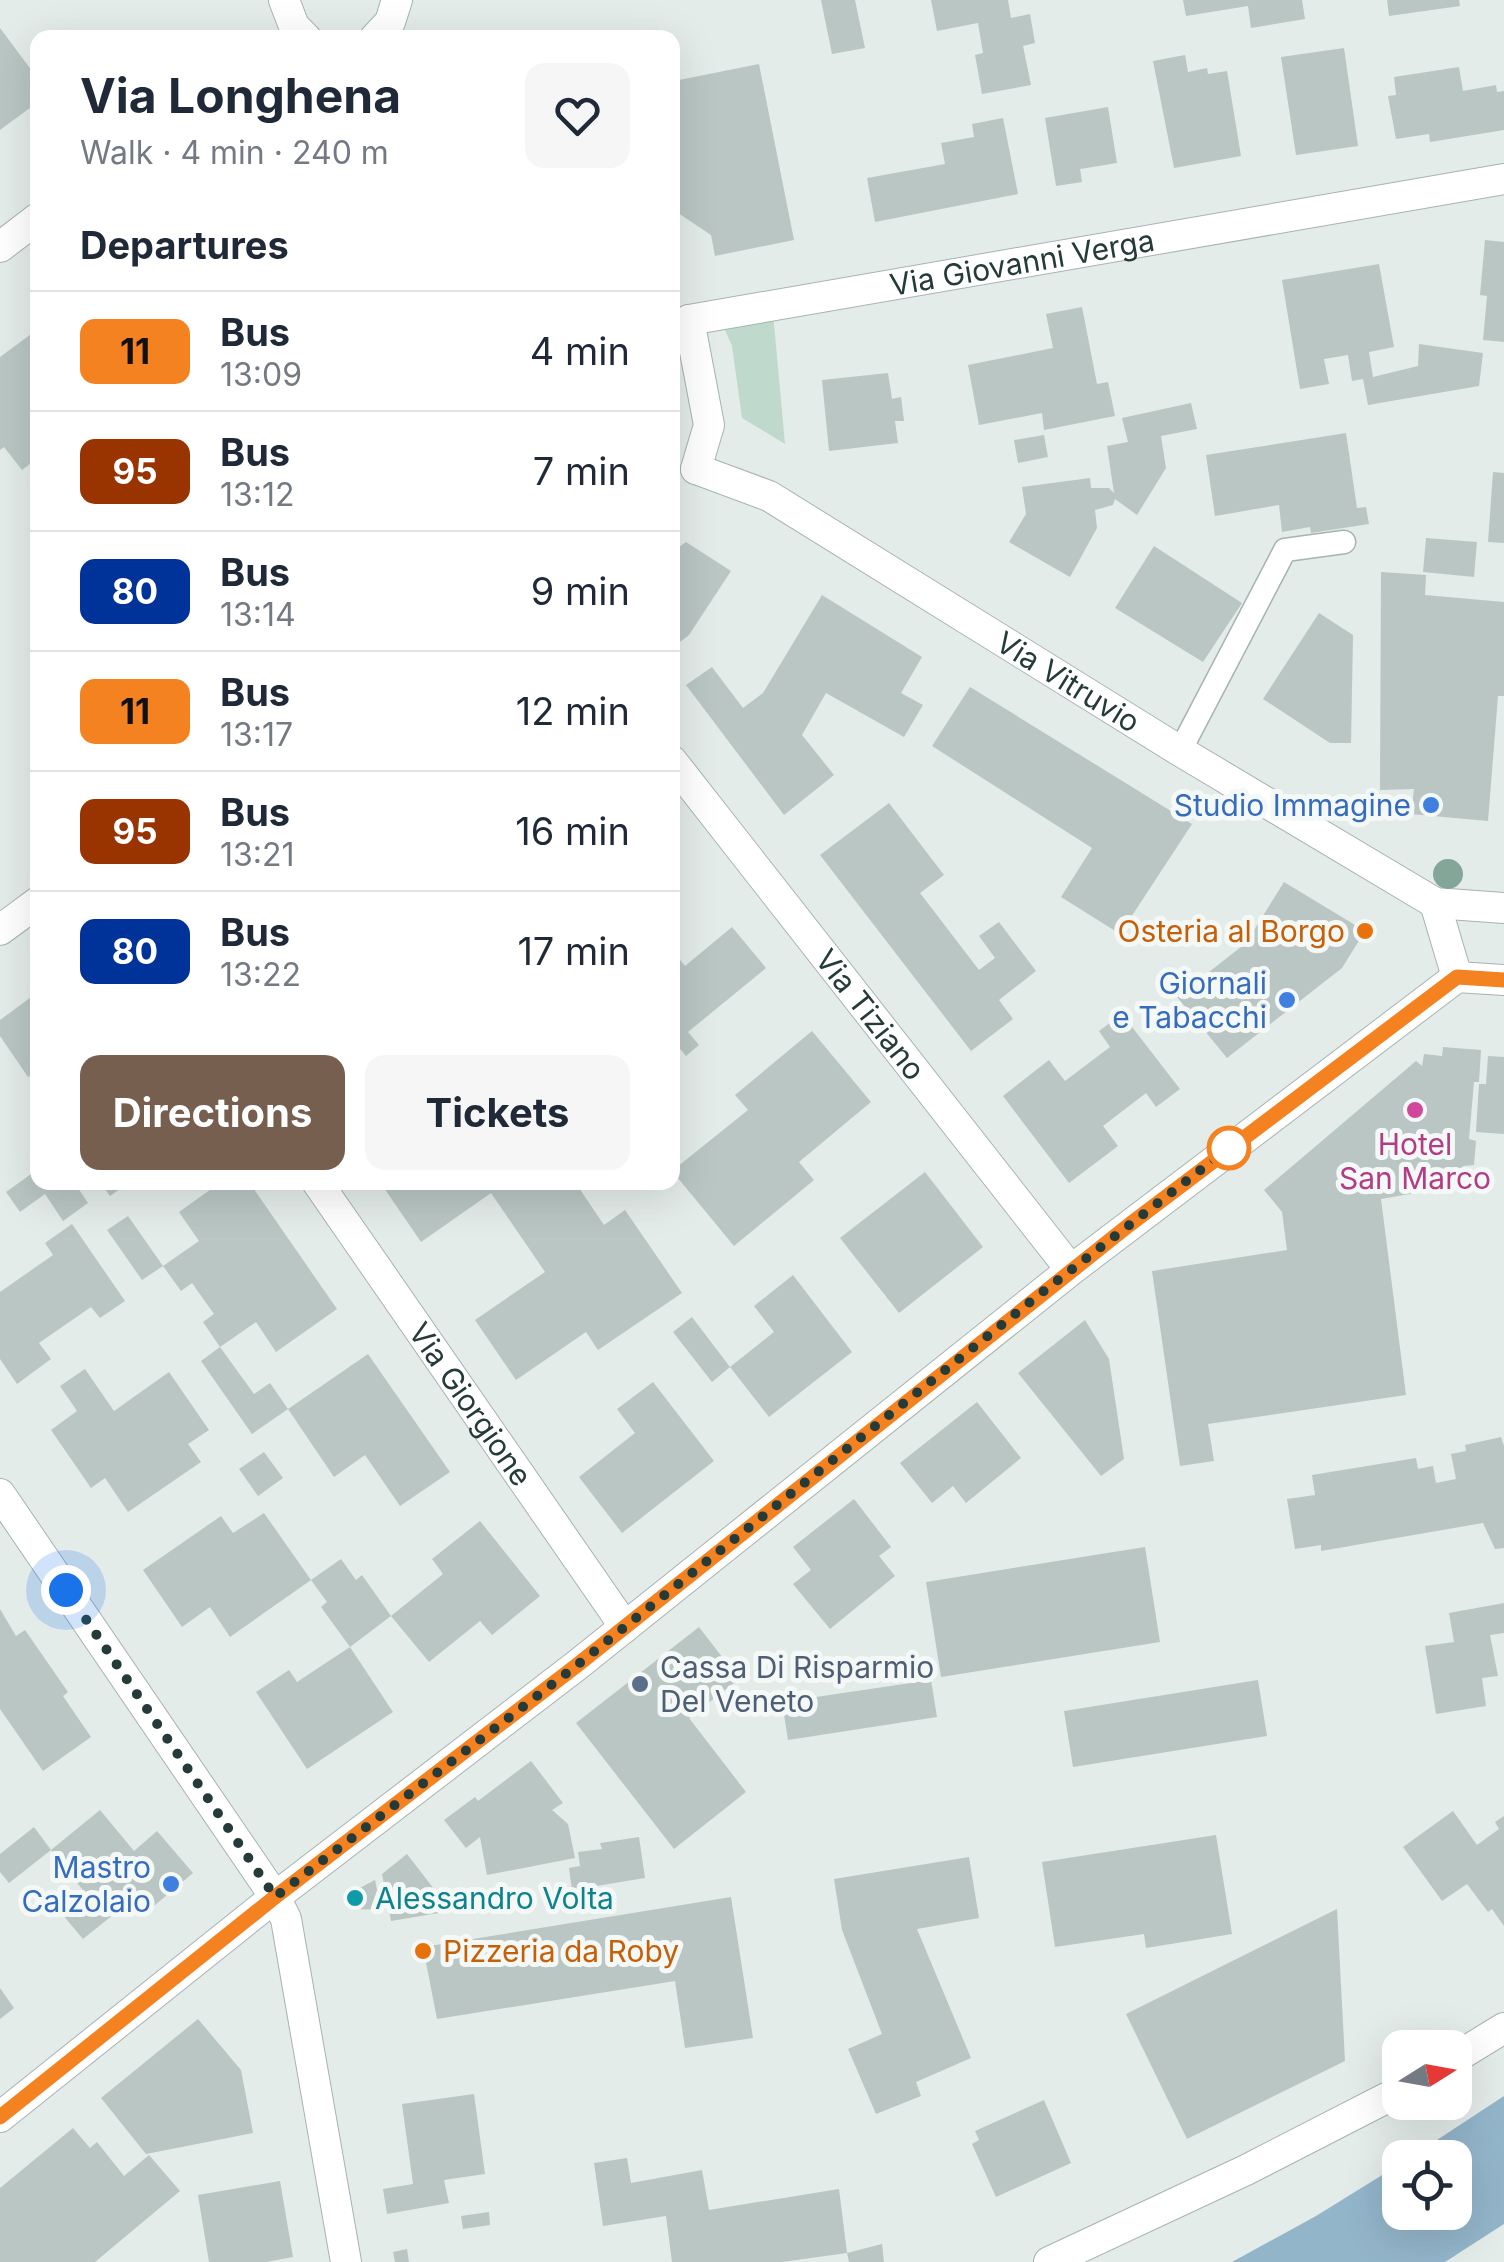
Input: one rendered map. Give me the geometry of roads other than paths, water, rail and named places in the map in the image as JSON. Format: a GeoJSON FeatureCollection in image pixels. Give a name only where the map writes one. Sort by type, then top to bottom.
{"type":"FeatureCollection","features":[{"type":"Feature","properties":{"kind":"street"},"geometry":{"type":"LineString","coordinates":[[382,30],[390,22],[397,0]]}},
{"type":"Feature","properties":{"kind":"street","name":"Via Giovanni Verga"},"geometry":{"type":"LineString","coordinates":[[684,478],[709,426],[681,314],[1504,179]]}},
{"type":"Feature","properties":{"kind":"street"},"geometry":{"type":"LineString","coordinates":[[0,247],[30,232]]}},
{"type":"Feature","properties":{"kind":"street","name":"Via Vitruvio"},"geometry":{"type":"LineString","coordinates":[[684,478],[768,496],[1180,751],[1435,903],[1504,908]]}},
{"type":"Feature","properties":{"kind":"street","name":"Via Tiziano"},"geometry":{"type":"LineString","coordinates":[[680,770],[1072,1270]]}},
{"type":"Feature","properties":{"kind":"street"},"geometry":{"type":"LineString","coordinates":[[1435,903],[1457,977]]}},
{"type":"Feature","properties":{"kind":"street"},"geometry":{"type":"LineString","coordinates":[[0,930],[30,908]]}},
{"type":"Feature","properties":{"kind":"street"},"geometry":{"type":"LineString","coordinates":[[0,2117],[1072,1270],[1457,977],[1504,980]]}},
{"type":"Feature","properties":{"kind":"street","name":"Via Giorgione"},"geometry":{"type":"LineString","coordinates":[[323,1190],[625,1627]]}},
{"type":"Feature","properties":{"kind":"street"},"geometry":{"type":"LineString","coordinates":[[0,1494],[286,1918],[346,2262]]}},
{"type":"Feature","properties":{"kind":"street"},"geometry":{"type":"LineString","coordinates":[[1472,2048],[1504,2028]]}},
{"type":"Feature","properties":{"kind":"street"},"geometry":{"type":"LineString","coordinates":[[1050,2262],[1246,2170],[1382,2100]]}},
{"type":"Feature","properties":{"kind":"lane"},"geometry":{"type":"LineString","coordinates":[[1180,751],[1286,550],[1344,542]]}},
{"type":"Feature","properties":{"kind":"water"},"geometry":{"type":"Polygon","coordinates":[[[1504,2096],[1504,2224],[1445,2262],[1232,2262],[1382,2175],[1382,2230],[1472,2230],[1472,2140],[1437,2140],[1504,2096]]]}},
{"type":"Feature","properties":{"kind":"place","name":"Studio Immagine"},"geometry":{"type":"Point","coordinates":[1431,805]}},
{"type":"Feature","properties":{"kind":"place","name":"Osteria al Borgo"},"geometry":{"type":"Point","coordinates":[1365,931]}},
{"type":"Feature","properties":{"kind":"place","name":"Giornali e Tabacchi"},"geometry":{"type":"Point","coordinates":[1287,1000]}},
{"type":"Feature","properties":{"kind":"place","name":"Hotel San Marco"},"geometry":{"type":"Point","coordinates":[1415,1110]}},
{"type":"Feature","properties":{"kind":"place","name":"Cassa Di Risparmio Del Veneto"},"geometry":{"type":"Point","coordinates":[640,1684]}},
{"type":"Feature","properties":{"kind":"place","name":"Mastro Calzolaio"},"geometry":{"type":"Point","coordinates":[171,1884]}},
{"type":"Feature","properties":{"kind":"place","name":"Alessandro Volta"},"geometry":{"type":"Point","coordinates":[355,1898]}},
{"type":"Feature","properties":{"kind":"place","name":"Pizzeria da Roby"},"geometry":{"type":"Point","coordinates":[423,1951]}}]}
